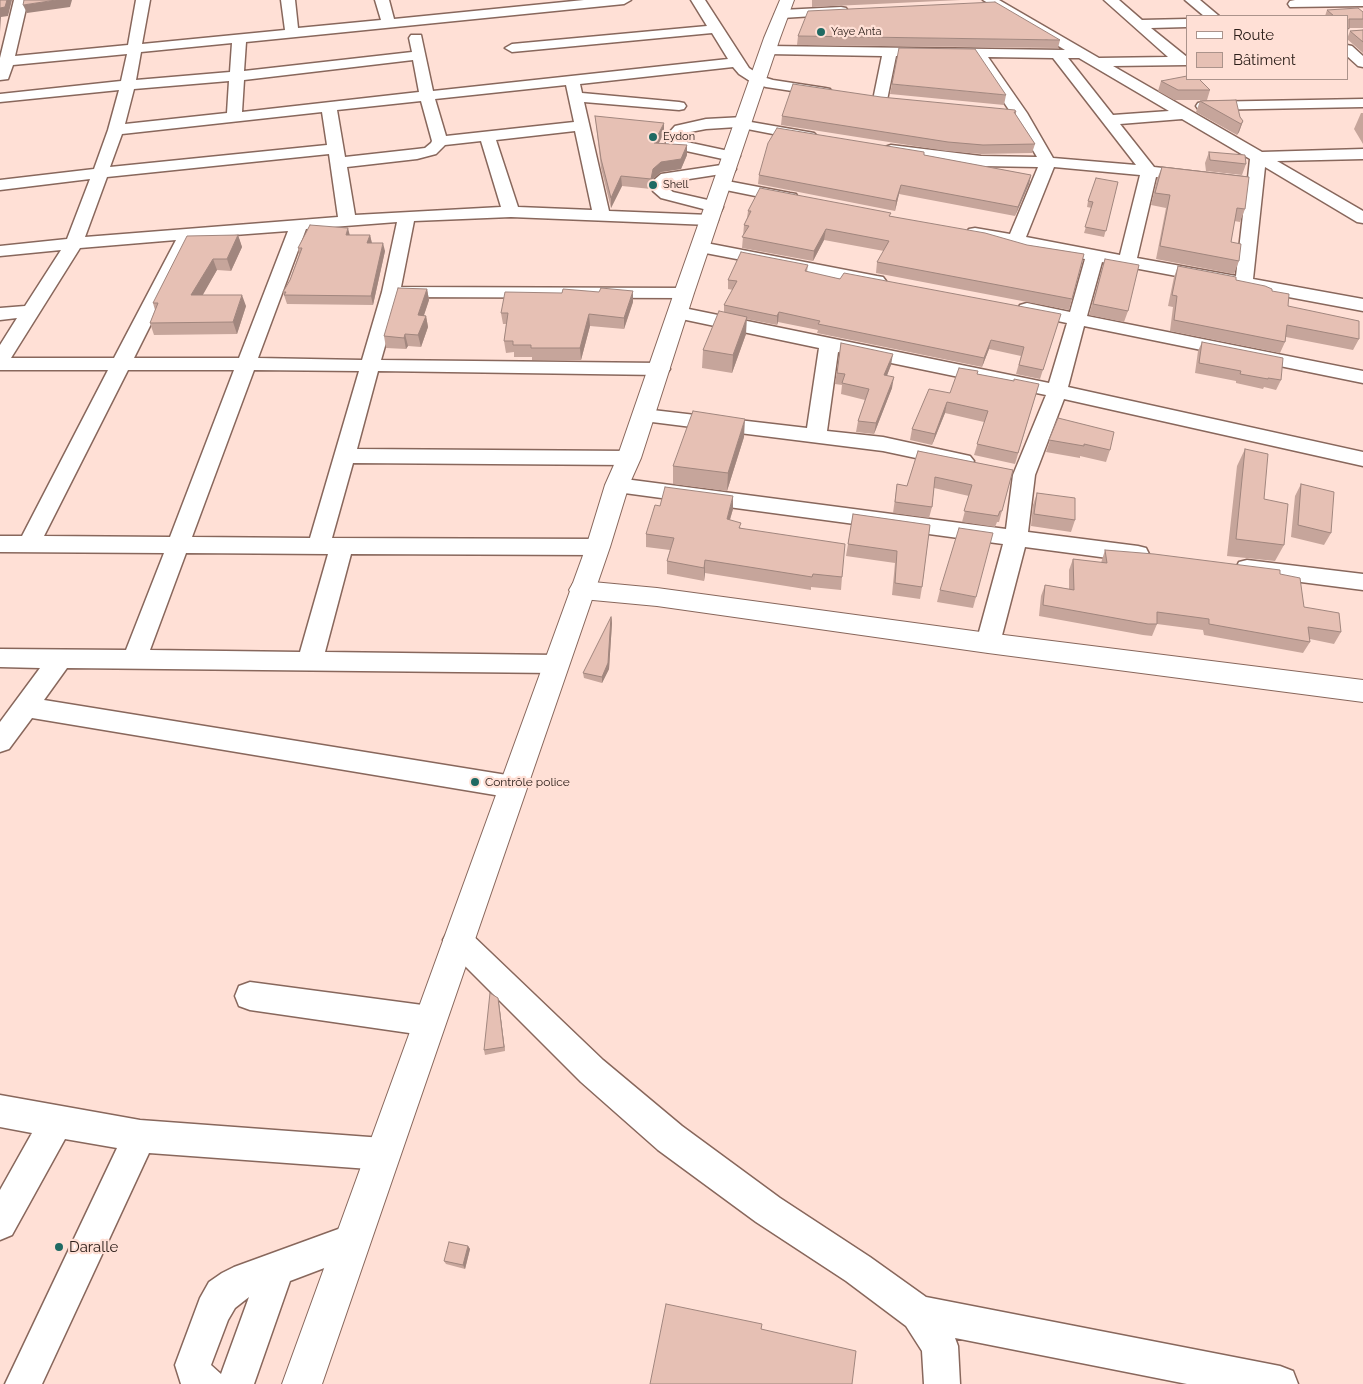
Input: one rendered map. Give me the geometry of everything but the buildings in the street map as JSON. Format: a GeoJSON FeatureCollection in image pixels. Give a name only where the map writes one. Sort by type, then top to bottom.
{"type":"FeatureCollection","features":[{"type":"Feature","properties":{"kind":"main road"},"geometry":{"type":"LineString","coordinates":[[302,1384],[598,546],[617,485],[629,458],[784,7]]}},
{"type":"Feature","properties":{"kind":"main road"},"geometry":{"type":"LineString","coordinates":[[582,590],[657,597],[988,643],[1363,691]]}},
{"type":"Feature","properties":{"kind":"street"},"geometry":{"type":"LineString","coordinates":[[0,360],[74,243],[116,130],[128,85],[143,0]]}},
{"type":"Feature","properties":{"kind":"street"},"geometry":{"type":"LineString","coordinates":[[288,0],[292,33]]}},
{"type":"Feature","properties":{"kind":"street"},"geometry":{"type":"LineString","coordinates":[[382,0],[388,24]]}},
{"type":"Feature","properties":{"kind":"street"},"geometry":{"type":"LineString","coordinates":[[470,0],[475,15]]}},
{"type":"Feature","properties":{"kind":"street"},"geometry":{"type":"LineString","coordinates":[[4,62],[475,15],[501,17],[563,3],[624,0]]}},
{"type":"Feature","properties":{"kind":"street"},"geometry":{"type":"LineString","coordinates":[[698,0],[736,62],[744,71],[758,80],[771,84],[844,95]]}},
{"type":"Feature","properties":{"kind":"street"},"geometry":{"type":"LineString","coordinates":[[1111,0],[1184,61]]}},
{"type":"Feature","properties":{"kind":"street"},"geometry":{"type":"LineString","coordinates":[[1192,0],[1211,15]]}},
{"type":"Feature","properties":{"kind":"street"},"geometry":{"type":"LineString","coordinates":[[1292,2],[1363,2]]}},
{"type":"Feature","properties":{"kind":"street"},"geometry":{"type":"LineString","coordinates":[[1292,2],[1307,15]]}},
{"type":"Feature","properties":{"kind":"street"},"geometry":{"type":"LineString","coordinates":[[988,3],[1098,62],[1363,218]]}},
{"type":"Feature","properties":{"kind":"street"},"geometry":{"type":"LineString","coordinates":[[0,91],[5,43],[16,7]]}},
{"type":"Feature","properties":{"kind":"street"},"geometry":{"type":"LineString","coordinates":[[784,7],[850,11]]}},
{"type":"Feature","properties":{"kind":"street"},"geometry":{"type":"LineString","coordinates":[[0,185],[100,173],[337,156],[417,154],[430,151],[440,141],[427,96],[414,21]]}},
{"type":"Feature","properties":{"kind":"street"},"geometry":{"type":"LineString","coordinates":[[1140,24],[1186,22]]}},
{"type":"Feature","properties":{"kind":"street"},"geometry":{"type":"LineString","coordinates":[[512,48],[716,29]]}},
{"type":"Feature","properties":{"kind":"street"},"geometry":{"type":"LineString","coordinates":[[234,117],[239,38]]}},
{"type":"Feature","properties":{"kind":"street"},"geometry":{"type":"LineString","coordinates":[[768,50],[1084,54]]}},
{"type":"Feature","properties":{"kind":"street"},"geometry":{"type":"LineString","coordinates":[[862,98],[885,101],[890,52]]}},
{"type":"Feature","properties":{"kind":"street"},"geometry":{"type":"LineString","coordinates":[[978,53],[1019,113],[1048,162]]}},
{"type":"Feature","properties":{"kind":"street"},"geometry":{"type":"LineString","coordinates":[[1057,54],[1149,171]]}},
{"type":"Feature","properties":{"kind":"street"},"geometry":{"type":"LineString","coordinates":[[0,98],[237,76],[419,55]]}},
{"type":"Feature","properties":{"kind":"street"},"geometry":{"type":"LineString","coordinates":[[1098,62],[1184,61]]}},
{"type":"Feature","properties":{"kind":"street"},"geometry":{"type":"LineString","coordinates":[[116,130],[427,96],[522,80],[572,80],[736,62]]}},
{"type":"Feature","properties":{"kind":"street"},"geometry":{"type":"LineString","coordinates":[[572,80],[601,214]]}},
{"type":"Feature","properties":{"kind":"street"},"geometry":{"type":"LineString","coordinates":[[577,97],[679,106]]}},
{"type":"Feature","properties":{"kind":"street"},"geometry":{"type":"LineString","coordinates":[[1108,120],[1178,110],[1363,103]]}},
{"type":"Feature","properties":{"kind":"street"},"geometry":{"type":"LineString","coordinates":[[329,106],[348,220]]}},
{"type":"Feature","properties":{"kind":"street"},"geometry":{"type":"LineString","coordinates":[[999,111],[1019,113]]}},
{"type":"Feature","properties":{"kind":"street"},"geometry":{"type":"LineString","coordinates":[[721,187],[674,144],[674,136],[680,129],[706,124],[743,123],[827,139]]}},
{"type":"Feature","properties":{"kind":"street"},"geometry":{"type":"LineString","coordinates":[[440,141],[582,126]]}},
{"type":"Feature","properties":{"kind":"street"},"geometry":{"type":"LineString","coordinates":[[487,136],[511,212]]}},
{"type":"Feature","properties":{"kind":"street"},"geometry":{"type":"LineString","coordinates":[[873,147],[981,161],[1048,162],[1149,171],[1254,184]]}},
{"type":"Feature","properties":{"kind":"street"},"geometry":{"type":"LineString","coordinates":[[1258,156],[1363,154]]}},
{"type":"Feature","properties":{"kind":"street"},"geometry":{"type":"LineString","coordinates":[[1244,284],[1258,156]]}},
{"type":"Feature","properties":{"kind":"street"},"geometry":{"type":"LineString","coordinates":[[1016,241],[1048,162]]}},
{"type":"Feature","properties":{"kind":"street"},"geometry":{"type":"LineString","coordinates":[[1126,262],[1149,171]]}},
{"type":"Feature","properties":{"kind":"street"},"geometry":{"type":"LineString","coordinates":[[0,251],[188,233],[408,216],[511,212],[601,214],[721,187],[810,202]]}},
{"type":"Feature","properties":{"kind":"street"},"geometry":{"type":"LineString","coordinates":[[319,545],[391,292],[408,216]]}},
{"type":"Feature","properties":{"kind":"street"},"geometry":{"type":"LineString","coordinates":[[135,659],[299,224]]}},
{"type":"Feature","properties":{"kind":"street"},"geometry":{"type":"LineString","coordinates":[[957,230],[1363,305]]}},
{"type":"Feature","properties":{"kind":"street"},"geometry":{"type":"LineString","coordinates":[[29,544],[188,233]]}},
{"type":"Feature","properties":{"kind":"street"},"geometry":{"type":"LineString","coordinates":[[701,247],[894,284]]}},
{"type":"Feature","properties":{"kind":"street"},"geometry":{"type":"LineString","coordinates":[[988,643],[1016,539],[1015,473],[1057,391],[1095,256]]}},
{"type":"Feature","properties":{"kind":"street"},"geometry":{"type":"LineString","coordinates":[[391,292],[681,303],[829,345],[1057,391],[1363,459]]}},
{"type":"Feature","properties":{"kind":"street"},"geometry":{"type":"LineString","coordinates":[[1010,306],[1363,377]]}},
{"type":"Feature","properties":{"kind":"street"},"geometry":{"type":"LineString","coordinates":[[0,314],[30,311]]}},
{"type":"Feature","properties":{"kind":"street"},"geometry":{"type":"LineString","coordinates":[[816,435],[829,345]]}},
{"type":"Feature","properties":{"kind":"street"},"geometry":{"type":"LineString","coordinates":[[0,364],[246,364],[660,369]]}},
{"type":"Feature","properties":{"kind":"street"},"geometry":{"type":"LineString","coordinates":[[644,415],[883,444],[979,465]]}},
{"type":"Feature","properties":{"kind":"street"},"geometry":{"type":"LineString","coordinates":[[344,456],[629,458]]}},
{"type":"Feature","properties":{"kind":"street"},"geometry":{"type":"LineString","coordinates":[[617,485],[1155,556]]}},
{"type":"Feature","properties":{"kind":"street"},"geometry":{"type":"LineString","coordinates":[[0,544],[598,546]]}},
{"type":"Feature","properties":{"kind":"street"},"geometry":{"type":"LineString","coordinates":[[310,661],[342,545]]}},
{"type":"Feature","properties":{"kind":"street"},"geometry":{"type":"LineString","coordinates":[[1224,565],[1363,582]]}},
{"type":"Feature","properties":{"kind":"street"},"geometry":{"type":"LineString","coordinates":[[0,658],[556,664]]}},
{"type":"Feature","properties":{"kind":"street"},"geometry":{"type":"LineString","coordinates":[[0,742],[61,658]]}},
{"type":"Feature","properties":{"kind":"street"},"geometry":{"type":"LineString","coordinates":[[25,707],[512,787]]}},
{"type":"Feature","properties":{"kind":"street"},"geometry":{"type":"LineString","coordinates":[[458,940],[592,1071],[670,1138],[768,1210],[858,1269],[918,1313],[940,1346],[942,1384]]}},
{"type":"Feature","properties":{"kind":"street"},"geometry":{"type":"LineString","coordinates":[[250,996],[430,1021]]}},
{"type":"Feature","properties":{"kind":"street"},"geometry":{"type":"LineString","coordinates":[[0,1111],[140,1136],[383,1154]]}},
{"type":"Feature","properties":{"kind":"street"},"geometry":{"type":"LineString","coordinates":[[0,1222],[57,1121]]}},
{"type":"Feature","properties":{"kind":"street"},"geometry":{"type":"LineString","coordinates":[[23,1384],[140,1136]]}},
{"type":"Feature","properties":{"kind":"street"},"geometry":{"type":"LineString","coordinates":[[207,1384],[197,1378],[193,1365],[210,1319],[222,1294],[234,1285],[352,1241]]}},
{"type":"Feature","properties":{"kind":"street"},"geometry":{"type":"LineString","coordinates":[[236,1384],[277,1269]]}},
{"type":"Feature","properties":{"kind":"street"},"geometry":{"type":"LineString","coordinates":[[918,1313],[1280,1384]]}},
{"type":"Feature","properties":{"kind":"place","name":"Yaye Anta"},"geometry":{"type":"Point","coordinates":[821,32]}},
{"type":"Feature","properties":{"kind":"place","name":"Eydon"},"geometry":{"type":"Point","coordinates":[653,137]}},
{"type":"Feature","properties":{"kind":"place","name":"Shell"},"geometry":{"type":"Point","coordinates":[653,185]}},
{"type":"Feature","properties":{"kind":"place","name":"Contrôle police"},"geometry":{"type":"Point","coordinates":[475,782]}},
{"type":"Feature","properties":{"kind":"place","name":"Daralle"},"geometry":{"type":"Point","coordinates":[59,1247]}}]}
